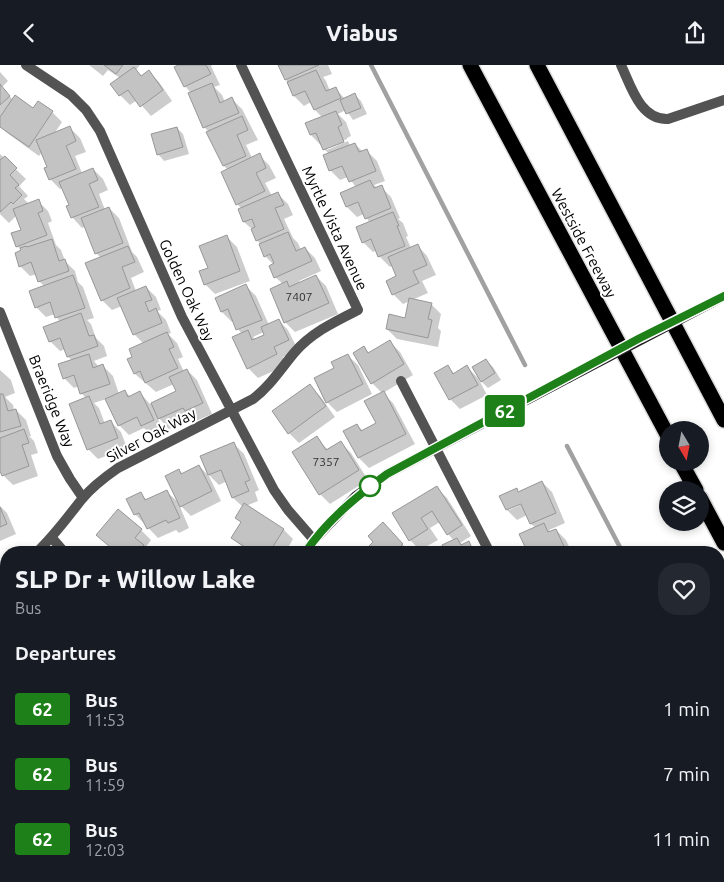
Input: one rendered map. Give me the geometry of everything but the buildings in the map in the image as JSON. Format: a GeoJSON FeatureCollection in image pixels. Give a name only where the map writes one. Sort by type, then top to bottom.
{"type":"FeatureCollection","features":[{"type":"Feature","properties":{"kind":"highway","name":"Westside Freeway"},"geometry":{"type":"LineString","coordinates":[[470,65],[659,421]]}},
{"type":"Feature","properties":{"kind":"highway"},"geometry":{"type":"LineString","coordinates":[[537,65],[724,420]]}},
{"type":"Feature","properties":{"kind":"highway"},"geometry":{"type":"LineString","coordinates":[[709,515],[724,543]]}},
{"type":"Feature","properties":{"kind":"street","name":"Golden Oak Way"},"geometry":{"type":"LineString","coordinates":[[26,65],[71,95],[86,110],[100,131],[182,317],[231,411],[274,490],[288,510],[314,540]]}},
{"type":"Feature","properties":{"kind":"street","name":"Myrtle Vista Avenue"},"geometry":{"type":"LineString","coordinates":[[231,411],[253,399],[265,389],[294,352],[311,337],[358,310],[241,65]]}},
{"type":"Feature","properties":{"kind":"street"},"geometry":{"type":"LineString","coordinates":[[621,65],[635,94],[645,109],[658,119],[668,119],[724,100]]}},
{"type":"Feature","properties":{"kind":"street"},"geometry":{"type":"LineString","coordinates":[[310,546],[356,496],[387,474],[724,296]]}},
{"type":"Feature","properties":{"kind":"street","name":"Braeridge Way"},"geometry":{"type":"LineString","coordinates":[[0,312],[57,456],[83,498]]}},
{"type":"Feature","properties":{"kind":"street"},"geometry":{"type":"LineString","coordinates":[[401,381],[486,546]]}},
{"type":"Feature","properties":{"kind":"street","name":"Silver Oak Way"},"geometry":{"type":"LineString","coordinates":[[44,546],[52,539],[83,498],[100,481],[118,468],[231,411]]}},
{"type":"Feature","properties":{"kind":"street"},"geometry":{"type":"LineString","coordinates":[[52,539],[58,546]]}},
{"type":"Feature","properties":{"kind":"waterway"},"geometry":{"type":"LineString","coordinates":[[371,65],[525,365]]}},
{"type":"Feature","properties":{"kind":"waterway"},"geometry":{"type":"LineString","coordinates":[[567,446],[619,546]]}},
{"type":"Feature","properties":{"kind":"bus line","name":"62"},"geometry":{"type":"LineString","coordinates":[[310,546],[356,496],[387,474],[640,338],[724,296]]}}]}
